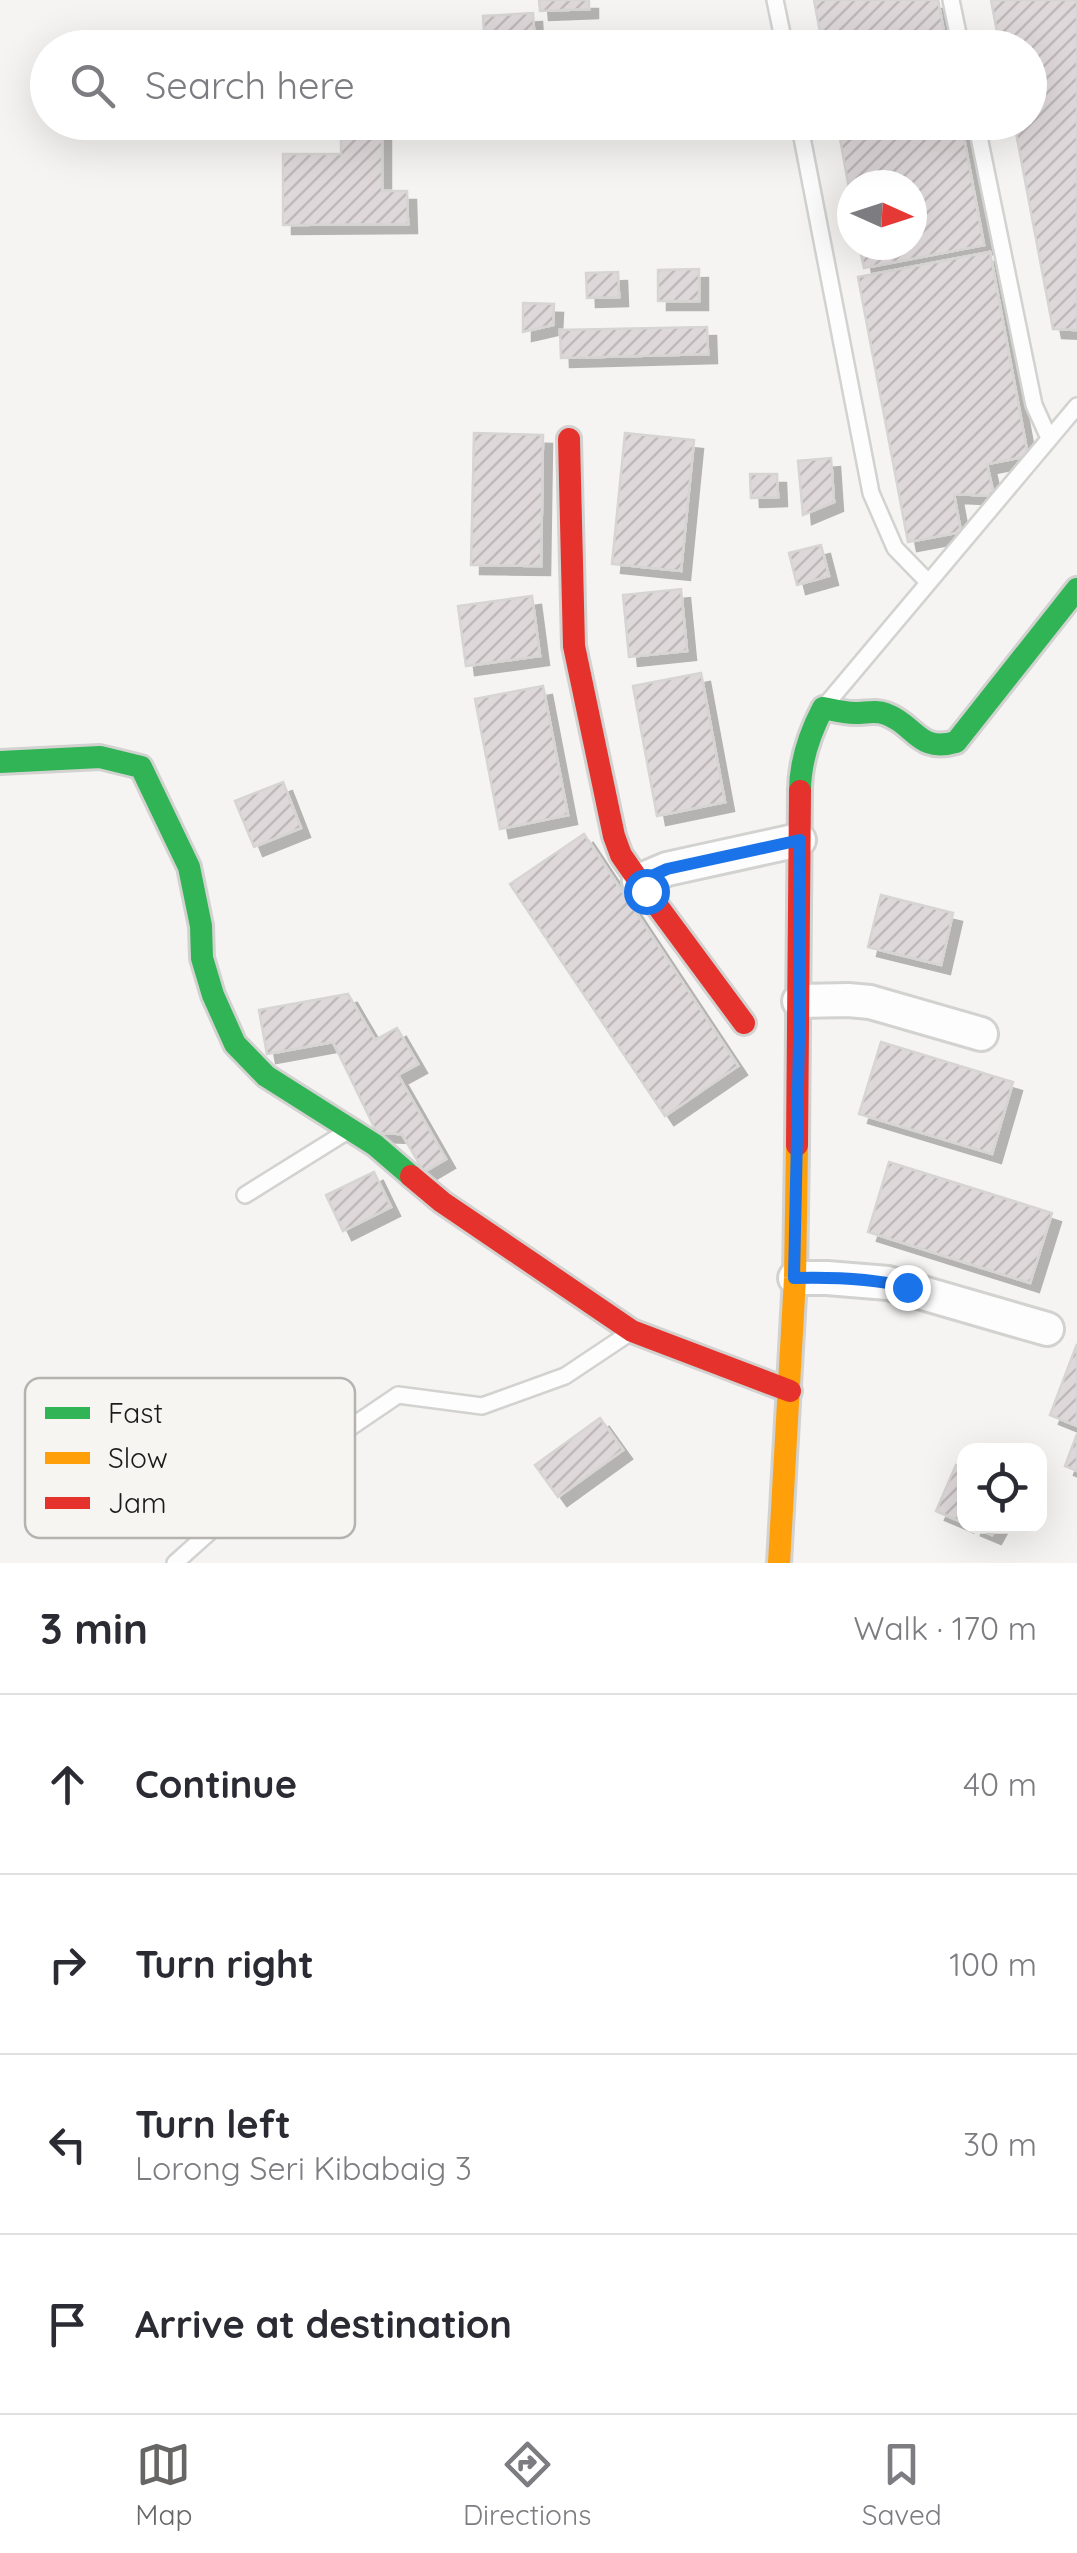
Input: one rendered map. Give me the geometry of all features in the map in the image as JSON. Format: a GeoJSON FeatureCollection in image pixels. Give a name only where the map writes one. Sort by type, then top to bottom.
{"type":"FeatureCollection","features":[{"type":"Feature","properties":{"kind":"street"},"geometry":{"type":"LineString","coordinates":[[569,439],[574,646],[614,836],[639,882],[744,1024]]}},
{"type":"Feature","properties":{"kind":"street"},"geometry":{"type":"LineString","coordinates":[[779,1563],[794,1278],[800,780],[812,729],[823,708],[853,713],[874,711],[888,714],[929,744],[944,746],[956,742],[1077,589]]}},
{"type":"Feature","properties":{"kind":"street"},"geometry":{"type":"LineString","coordinates":[[0,762],[100,757],[141,767],[189,867],[201,926],[202,958],[213,995],[235,1044],[266,1076],[374,1145],[442,1202],[632,1331],[790,1391]]}},
{"type":"Feature","properties":{"kind":"street"},"geometry":{"type":"LineString","coordinates":[[639,882],[667,869],[800,840]]}},
{"type":"Feature","properties":{"kind":"street"},"geometry":{"type":"LineString","coordinates":[[799,1001],[870,1002],[981,1034]]}},
{"type":"Feature","properties":{"kind":"street"},"geometry":{"type":"LineString","coordinates":[[794,1278],[888,1282],[1047,1330]]}},
{"type":"Feature","properties":{"kind":"lane"},"geometry":{"type":"LineString","coordinates":[[776,0],[782,30]]}},
{"type":"Feature","properties":{"kind":"lane"},"geometry":{"type":"LineString","coordinates":[[951,0],[957,30]]}},
{"type":"Feature","properties":{"kind":"lane"},"geometry":{"type":"LineString","coordinates":[[802,140],[871,493],[895,548],[928,582]]}},
{"type":"Feature","properties":{"kind":"lane"},"geometry":{"type":"LineString","coordinates":[[980,140],[1034,406],[1050,438]]}},
{"type":"Feature","properties":{"kind":"lane"},"geometry":{"type":"LineString","coordinates":[[823,708],[1077,406]]}},
{"type":"Feature","properties":{"kind":"lane"},"geometry":{"type":"LineString","coordinates":[[245,1195],[349,1130]]}},
{"type":"Feature","properties":{"kind":"lane"},"geometry":{"type":"LineString","coordinates":[[355,1424],[398,1395],[482,1406],[565,1376],[632,1331]]}},
{"type":"Feature","properties":{"kind":"lane"},"geometry":{"type":"LineString","coordinates":[[174,1563],[202,1538]]}},
{"type":"Feature","properties":{"kind":"building"},"geometry":{"type":"Polygon","coordinates":[[[539,0],[589,0],[589,9],[540,11],[539,0]]]}},
{"type":"Feature","properties":{"kind":"building"},"geometry":{"type":"Polygon","coordinates":[[[814,0],[938,0],[944,30],[820,30],[814,0]]]}},
{"type":"Feature","properties":{"kind":"building"},"geometry":{"type":"Polygon","coordinates":[[[991,0],[1077,0],[1077,330],[1053,329],[1017,140],[1047,140],[1047,30],[997,30],[991,0]]]}},
{"type":"Feature","properties":{"kind":"building"},"geometry":{"type":"Polygon","coordinates":[[[533,13],[534,30],[484,30],[483,16],[533,13]]]}},
{"type":"Feature","properties":{"kind":"building"},"geometry":{"type":"Polygon","coordinates":[[[341,140],[382,140],[382,191],[407,191],[408,224],[283,225],[283,154],[341,154],[341,140]]]}},
{"type":"Feature","properties":{"kind":"building"},"geometry":{"type":"Polygon","coordinates":[[[840,140],[964,140],[984,245],[927,256],[927,170],[846,170],[840,140]]]}},
{"type":"Feature","properties":{"kind":"building"},"geometry":{"type":"Polygon","coordinates":[[[990,252],[1028,456],[987,464],[994,496],[954,494],[961,532],[908,542],[858,277],[990,252]]]}},
{"type":"Feature","properties":{"kind":"building"},"geometry":{"type":"Polygon","coordinates":[[[862,260],[906,260],[864,268],[862,260]]]}},
{"type":"Feature","properties":{"kind":"building"},"geometry":{"type":"Polygon","coordinates":[[[699,269],[699,301],[658,301],[658,270],[699,269]]]}},
{"type":"Feature","properties":{"kind":"building"},"geometry":{"type":"Polygon","coordinates":[[[618,272],[619,297],[587,298],[586,273],[618,272]]]}},
{"type":"Feature","properties":{"kind":"building"},"geometry":{"type":"Polygon","coordinates":[[[523,303],[554,304],[553,325],[523,332],[523,303]]]}},
{"type":"Feature","properties":{"kind":"building"},"geometry":{"type":"Polygon","coordinates":[[[707,327],[708,354],[561,358],[560,330],[707,327]]]}},
{"type":"Feature","properties":{"kind":"building"},"geometry":{"type":"Polygon","coordinates":[[[474,433],[543,435],[541,566],[471,565],[474,433]]]}},
{"type":"Feature","properties":{"kind":"building"},"geometry":{"type":"Polygon","coordinates":[[[625,433],[694,440],[681,571],[612,564],[625,433]]]}},
{"type":"Feature","properties":{"kind":"building"},"geometry":{"type":"Polygon","coordinates":[[[831,458],[834,502],[803,515],[798,461],[831,458]]]}},
{"type":"Feature","properties":{"kind":"building"},"geometry":{"type":"Polygon","coordinates":[[[750,474],[777,474],[778,497],[751,498],[750,474]]]}},
{"type":"Feature","properties":{"kind":"building"},"geometry":{"type":"Polygon","coordinates":[[[821,545],[829,576],[797,585],[789,553],[821,545]]]}},
{"type":"Feature","properties":{"kind":"building"},"geometry":{"type":"Polygon","coordinates":[[[681,589],[687,651],[629,657],[623,595],[681,589]]]}},
{"type":"Feature","properties":{"kind":"building"},"geometry":{"type":"Polygon","coordinates":[[[532,596],[540,656],[466,666],[458,606],[532,596]]]}},
{"type":"Feature","properties":{"kind":"building"},"geometry":{"type":"Polygon","coordinates":[[[701,673],[725,802],[657,816],[633,686],[701,673]]]}},
{"type":"Feature","properties":{"kind":"building"},"geometry":{"type":"Polygon","coordinates":[[[543,686],[568,815],[500,829],[475,699],[543,686]]]}},
{"type":"Feature","properties":{"kind":"building"},"geometry":{"type":"Polygon","coordinates":[[[283,782],[301,828],[254,847],[235,801],[283,782]]]}},
{"type":"Feature","properties":{"kind":"building"},"geometry":{"type":"Polygon","coordinates":[[[584,834],[738,1066],[665,1116],[510,884],[584,834]]]}},
{"type":"Feature","properties":{"kind":"building"},"geometry":{"type":"Polygon","coordinates":[[[881,895],[953,913],[941,965],[868,947],[881,895]]]}},
{"type":"Feature","properties":{"kind":"building"},"geometry":{"type":"Polygon","coordinates":[[[348,994],[375,1040],[397,1028],[418,1064],[398,1075],[446,1159],[424,1172],[402,1134],[377,1133],[333,1042],[267,1054],[259,1010],[348,994]]]}},
{"type":"Feature","properties":{"kind":"building"},"geometry":{"type":"Polygon","coordinates":[[[881,1042],[1013,1082],[992,1154],[859,1114],[881,1042]]]}},
{"type":"Feature","properties":{"kind":"building"},"geometry":{"type":"Polygon","coordinates":[[[889,1162],[1052,1213],[1030,1283],[868,1232],[889,1162]]]}},
{"type":"Feature","properties":{"kind":"building"},"geometry":{"type":"Polygon","coordinates":[[[374,1172],[391,1207],[343,1231],[326,1195],[374,1172]]]}},
{"type":"Feature","properties":{"kind":"building"},"geometry":{"type":"Polygon","coordinates":[[[1077,1344],[1077,1426],[1050,1415],[1077,1344]]]}},
{"type":"Feature","properties":{"kind":"building"},"geometry":{"type":"Polygon","coordinates":[[[600,1418],[623,1450],[558,1497],[535,1465],[600,1418]]]}},
{"type":"Feature","properties":{"kind":"building"},"geometry":{"type":"Polygon","coordinates":[[[1077,1434],[1077,1471],[1065,1466],[1077,1434]]]}},
{"type":"Feature","properties":{"kind":"building"},"geometry":{"type":"Polygon","coordinates":[[[956,1465],[957,1520],[936,1511],[956,1465]]]}},
{"type":"Feature","properties":{"kind":"traffic: fast"},"geometry":{"type":"LineString","coordinates":[[800,791],[807,748],[823,708],[882,713],[925,741],[956,742],[1077,589]]}},
{"type":"Feature","properties":{"kind":"traffic: fast"},"geometry":{"type":"LineString","coordinates":[[0,762],[100,757],[141,767],[189,867],[201,926],[202,958],[235,1044],[266,1076],[375,1145],[411,1176]]}},
{"type":"Feature","properties":{"kind":"traffic: slow"},"geometry":{"type":"LineString","coordinates":[[779,1563],[795,1278],[797,1145]]}},
{"type":"Feature","properties":{"kind":"traffic: jam"},"geometry":{"type":"LineString","coordinates":[[569,439],[574,646],[614,836],[621,855],[639,881],[744,1023]]}},
{"type":"Feature","properties":{"kind":"traffic: jam"},"geometry":{"type":"LineString","coordinates":[[797,1145],[800,791]]}},
{"type":"Feature","properties":{"kind":"traffic: jam"},"geometry":{"type":"LineString","coordinates":[[411,1176],[442,1202],[632,1331],[790,1391]]}},
{"type":"Feature","properties":{"kind":"route"},"geometry":{"type":"LineString","coordinates":[[646,891],[639,882],[667,869],[800,840],[794,1278],[888,1282],[907,1287]]}}]}
